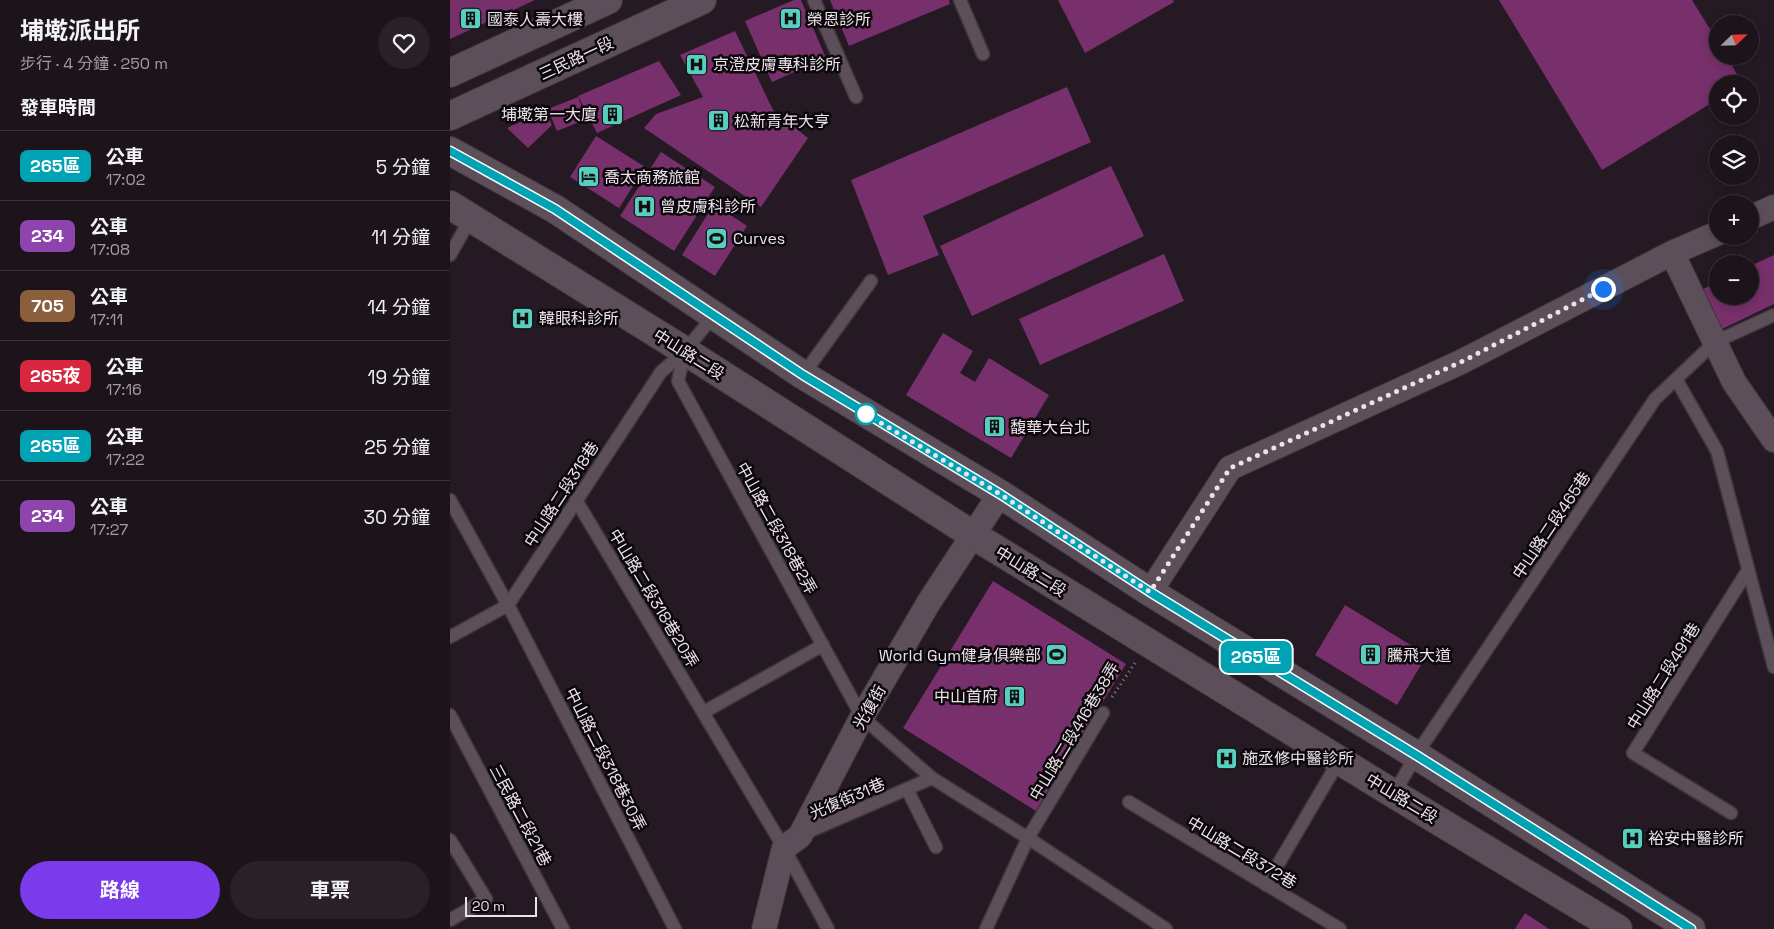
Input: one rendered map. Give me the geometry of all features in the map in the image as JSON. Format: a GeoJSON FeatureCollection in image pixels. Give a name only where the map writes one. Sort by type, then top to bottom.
{"type":"FeatureCollection","features":[{"type":"Feature","properties":{"kind":"main road"},"geometry":{"type":"LineString","coordinates":[[450,73],[608,0]]}},
{"type":"Feature","properties":{"kind":"main road","name":"三民路一段"},"geometry":{"type":"LineString","coordinates":[[450,116],[702,0]]}},
{"type":"Feature","properties":{"kind":"main road"},"geometry":{"type":"LineString","coordinates":[[450,151],[555,209],[697,306],[714,314],[803,375],[1000,494],[1150,592],[1416,755],[1692,929]]}},
{"type":"Feature","properties":{"kind":"main road","name":"中山路二段"},"geometry":{"type":"LineString","coordinates":[[460,211],[685,351],[973,535],[1340,759],[1394,794],[1618,929]]}},
{"type":"Feature","properties":{"kind":"street"},"geometry":{"type":"LineString","coordinates":[[1759,214],[1774,207]]}},
{"type":"Feature","properties":{"kind":"street"},"geometry":{"type":"LineString","coordinates":[[1150,592],[1230,468],[1461,362],[1672,253],[1709,237]]}},
{"type":"Feature","properties":{"kind":"street"},"geometry":{"type":"LineString","coordinates":[[1672,253],[1734,382],[1774,440]]}},
{"type":"Feature","properties":{"kind":"street","name":"光復街"},"geometry":{"type":"LineString","coordinates":[[764,929],[792,842],[929,602],[1000,494]]}},
{"type":"Feature","properties":{"kind":"lane"},"geometry":{"type":"LineString","coordinates":[[814,0],[856,97]]}},
{"type":"Feature","properties":{"kind":"lane"},"geometry":{"type":"LineString","coordinates":[[960,0],[983,54]]}},
{"type":"Feature","properties":{"kind":"lane"},"geometry":{"type":"LineString","coordinates":[[450,255],[460,211]]}},
{"type":"Feature","properties":{"kind":"lane"},"geometry":{"type":"LineString","coordinates":[[803,375],[871,281]]}},
{"type":"Feature","properties":{"kind":"lane"},"geometry":{"type":"LineString","coordinates":[[685,351],[714,314]]}},
{"type":"Feature","properties":{"kind":"lane","name":"中山路二段465巷"},"geometry":{"type":"LineString","coordinates":[[1394,794],[1416,755],[1655,399],[1715,342],[1774,315]]}},
{"type":"Feature","properties":{"kind":"lane","name":"中山路二段318巷"},"geometry":{"type":"LineString","coordinates":[[450,637],[508,605],[661,372],[685,351]]}},
{"type":"Feature","properties":{"kind":"lane","name":"中山路二段318巷2弄"},"geometry":{"type":"LineString","coordinates":[[685,351],[678,381],[862,717]]}},
{"type":"Feature","properties":{"kind":"lane"},"geometry":{"type":"LineString","coordinates":[[1676,379],[1717,451],[1774,667]]}},
{"type":"Feature","properties":{"kind":"lane","name":"中山路二段318巷30弄"},"geometry":{"type":"LineString","coordinates":[[450,500],[508,605],[675,929]]}},
{"type":"Feature","properties":{"kind":"lane","name":"中山路二段318巷20弄"},"geometry":{"type":"LineString","coordinates":[[576,500],[704,712],[792,842],[828,929]]}},
{"type":"Feature","properties":{"kind":"lane","name":"中山路二段491巷"},"geometry":{"type":"LineString","coordinates":[[1731,812],[1633,753],[1748,570]]}},
{"type":"Feature","properties":{"kind":"lane"},"geometry":{"type":"LineString","coordinates":[[704,712],[822,645]]}},
{"type":"Feature","properties":{"kind":"lane","name":"中山路二段416巷38弄"},"geometry":{"type":"LineString","coordinates":[[986,929],[1028,838],[1103,713]]}},
{"type":"Feature","properties":{"kind":"lane","name":"三民路二段21巷"},"geometry":{"type":"LineString","coordinates":[[450,715],[563,929]]}},
{"type":"Feature","properties":{"kind":"lane"},"geometry":{"type":"LineString","coordinates":[[862,717],[932,778],[1028,838],[1166,929]]}},
{"type":"Feature","properties":{"kind":"lane"},"geometry":{"type":"LineString","coordinates":[[1266,885],[1340,759]]}},
{"type":"Feature","properties":{"kind":"lane","name":"光復街31巷"},"geometry":{"type":"LineString","coordinates":[[792,842],[932,778]]}},
{"type":"Feature","properties":{"kind":"lane","name":"光復街31巷"},"geometry":{"type":"LineString","coordinates":[[907,789],[936,847]]}},
{"type":"Feature","properties":{"kind":"lane","name":"中山路二段372巷"},"geometry":{"type":"LineString","coordinates":[[1129,802],[1340,929]]}},
{"type":"Feature","properties":{"kind":"lane"},"geometry":{"type":"LineString","coordinates":[[450,840],[486,899],[450,920]]}},
{"type":"Feature","properties":{"kind":"path","name":"中山路二段416巷38弄"},"geometry":{"type":"LineString","coordinates":[[1103,713],[1148,642]]}},
{"type":"Feature","properties":{"kind":"building","name":"國泰人壽大樓"},"geometry":{"type":"Polygon","coordinates":[[[450,0],[535,0],[450,39],[450,0]]]}},
{"type":"Feature","properties":{"kind":"building"},"geometry":{"type":"Polygon","coordinates":[[[794,0],[801,0],[826,58],[772,82],[745,21],[794,0]]]}},
{"type":"Feature","properties":{"kind":"building"},"geometry":{"type":"Polygon","coordinates":[[[830,0],[949,0],[950,4],[849,46],[830,0]]]}},
{"type":"Feature","properties":{"kind":"building"},"geometry":{"type":"Polygon","coordinates":[[[1058,0],[1173,0],[1174,2],[1085,53],[1058,0]]]}},
{"type":"Feature","properties":{"kind":"building"},"geometry":{"type":"Polygon","coordinates":[[[1499,0],[1692,0],[1709,27],[1709,65],[1731,65],[1738,75],[1709,75],[1709,105],[1602,170],[1499,0]]]}},
{"type":"Feature","properties":{"kind":"building","name":"松新青年大亨"},"geometry":{"type":"Polygon","coordinates":[[[735,31],[773,110],[808,138],[761,207],[644,128],[656,114],[703,97],[680,55],[735,31]]]}},
{"type":"Feature","properties":{"kind":"building","name":"埔墘第一大廈"},"geometry":{"type":"Polygon","coordinates":[[[659,61],[681,95],[597,133],[578,96],[659,61]]]}},
{"type":"Feature","properties":{"kind":"building"},"geometry":{"type":"Polygon","coordinates":[[[1067,87],[1091,142],[923,216],[939,255],[888,275],[851,180],[1067,87]]]}},
{"type":"Feature","properties":{"kind":"building"},"geometry":{"type":"Polygon","coordinates":[[[578,97],[587,119],[557,131],[548,109],[578,97]]]}},
{"type":"Feature","properties":{"kind":"building"},"geometry":{"type":"Polygon","coordinates":[[[545,111],[552,125],[528,148],[507,128],[545,111]]]}},
{"type":"Feature","properties":{"kind":"building"},"geometry":{"type":"Polygon","coordinates":[[[596,136],[645,167],[619,208],[570,177],[596,136]]]}},
{"type":"Feature","properties":{"kind":"building"},"geometry":{"type":"Polygon","coordinates":[[[661,152],[715,187],[674,251],[620,216],[661,152]]]}},
{"type":"Feature","properties":{"kind":"building"},"geometry":{"type":"Polygon","coordinates":[[[1111,166],[1144,236],[972,316],[940,246],[1111,166]]]}},
{"type":"Feature","properties":{"kind":"building"},"geometry":{"type":"Polygon","coordinates":[[[714,204],[747,226],[715,276],[682,255],[714,204]]]}},
{"type":"Feature","properties":{"kind":"building"},"geometry":{"type":"Polygon","coordinates":[[[1164,254],[1184,301],[1040,365],[1019,319],[1164,254]]]}},
{"type":"Feature","properties":{"kind":"building"},"geometry":{"type":"Polygon","coordinates":[[[1774,255],[1774,304],[1720,330],[1701,290],[1709,286],[1709,305],[1759,305],[1759,262],[1774,255]]]}},
{"type":"Feature","properties":{"kind":"building","name":"馥華大台北"},"geometry":{"type":"Polygon","coordinates":[[[943,333],[973,351],[960,373],[975,382],[989,358],[1049,395],[1011,458],[906,395],[943,333]]]}},
{"type":"Feature","properties":{"kind":"building","name":"中山首府"},"geometry":{"type":"Polygon","coordinates":[[[993,581],[1126,664],[1036,811],[903,728],[993,581]]]}},
{"type":"Feature","properties":{"kind":"building","name":"騰飛大道"},"geometry":{"type":"Polygon","coordinates":[[[1345,605],[1427,655],[1397,705],[1315,655],[1345,605]]]}},
{"type":"Feature","properties":{"kind":"building"},"geometry":{"type":"Polygon","coordinates":[[[1525,913],[1549,929],[1515,929],[1525,913]]]}},
{"type":"Feature","properties":{"kind":"bus line","name":"265區"},"geometry":{"type":"LineString","coordinates":[[450,151],[555,209],[697,306],[714,314],[803,375],[1000,494],[1150,592],[1416,755],[1691,929]]}},
{"type":"Feature","properties":{"kind":"place","name":"國泰人壽大樓"},"geometry":{"type":"Point","coordinates":[471,19]}},
{"type":"Feature","properties":{"kind":"place","name":"榮恩診所"},"geometry":{"type":"Point","coordinates":[791,19]}},
{"type":"Feature","properties":{"kind":"place","name":"京澄皮膚專科診所"},"geometry":{"type":"Point","coordinates":[697,64]}},
{"type":"Feature","properties":{"kind":"place","name":"埔墘第一大廈"},"geometry":{"type":"Point","coordinates":[613,114]}},
{"type":"Feature","properties":{"kind":"place","name":"松新青年大亨"},"geometry":{"type":"Point","coordinates":[718,121]}},
{"type":"Feature","properties":{"kind":"place","name":"喬太商務旅館"},"geometry":{"type":"Point","coordinates":[588,177]}},
{"type":"Feature","properties":{"kind":"place","name":"曾皮膚科診所"},"geometry":{"type":"Point","coordinates":[644,206]}},
{"type":"Feature","properties":{"kind":"place","name":"Curves"},"geometry":{"type":"Point","coordinates":[717,238]}},
{"type":"Feature","properties":{"kind":"place","name":"韓眼科診所"},"geometry":{"type":"Point","coordinates":[523,318]}},
{"type":"Feature","properties":{"kind":"place","name":"馥華大台北"},"geometry":{"type":"Point","coordinates":[994,427]}},
{"type":"Feature","properties":{"kind":"place","name":"World Gym健身俱樂部"},"geometry":{"type":"Point","coordinates":[1057,655]}},
{"type":"Feature","properties":{"kind":"place","name":"騰飛大道"},"geometry":{"type":"Point","coordinates":[1371,655]}},
{"type":"Feature","properties":{"kind":"place","name":"中山首府"},"geometry":{"type":"Point","coordinates":[1014,696]}},
{"type":"Feature","properties":{"kind":"place","name":"施丞修中醫診所"},"geometry":{"type":"Point","coordinates":[1226,758]}},
{"type":"Feature","properties":{"kind":"place","name":"裕安中醫診所"},"geometry":{"type":"Point","coordinates":[1632,838]}},
{"type":"Feature","properties":{"kind":"route"},"geometry":{"type":"LineString","coordinates":[[866,414],[1000,494],[1150,592],[1230,468],[1461,362],[1603,289]]}}]}
